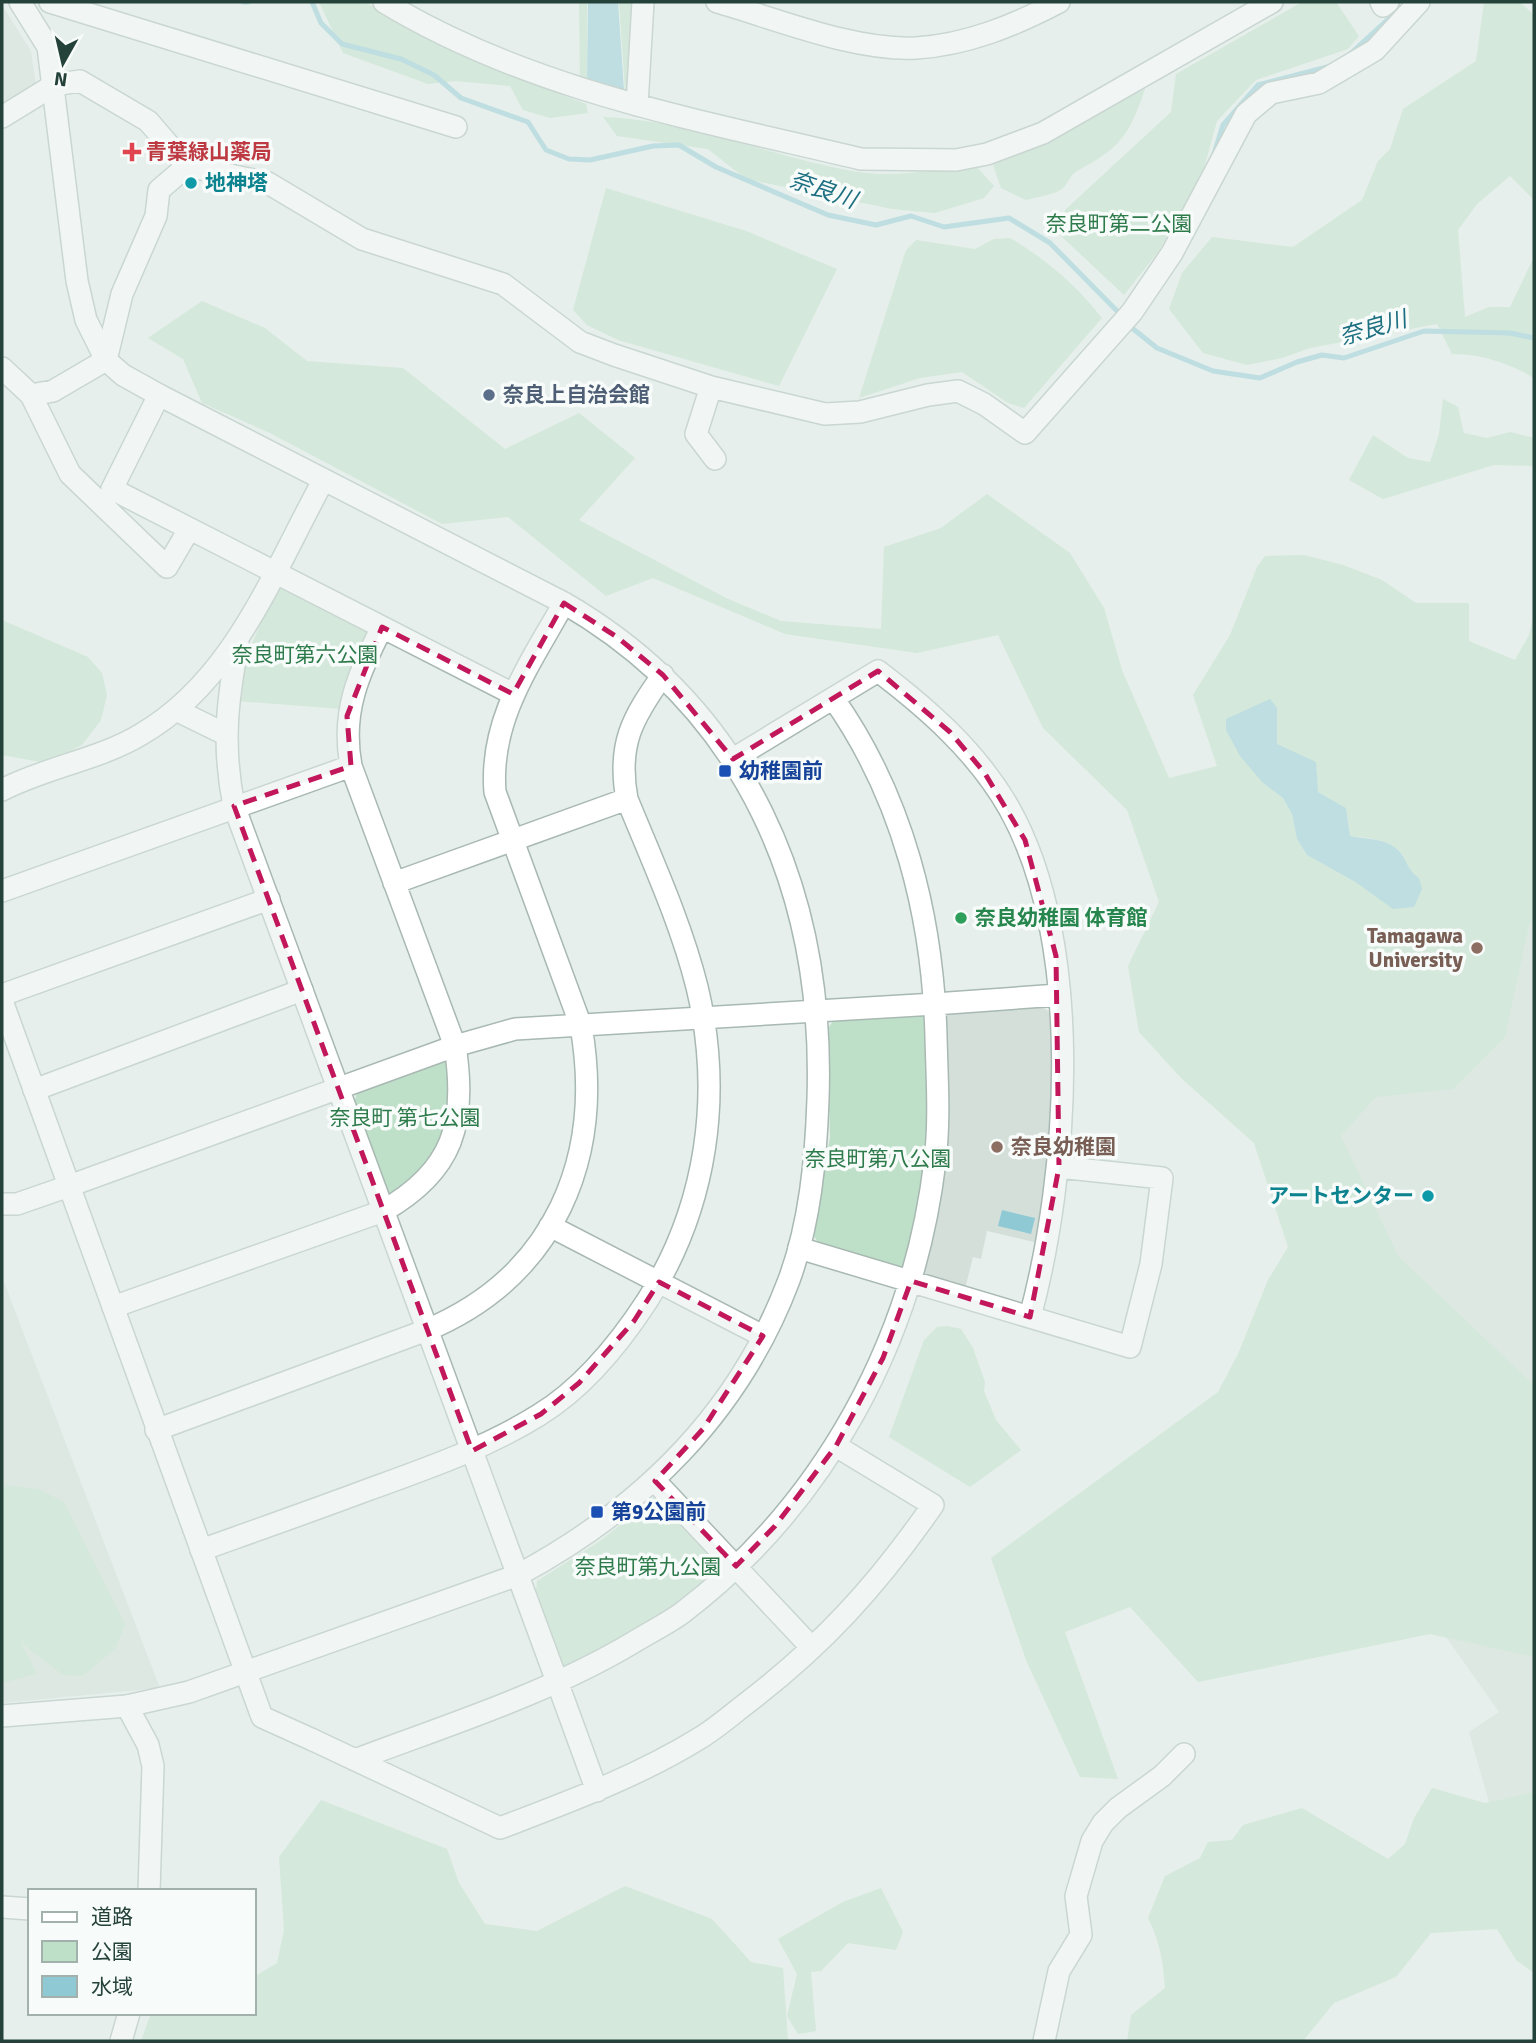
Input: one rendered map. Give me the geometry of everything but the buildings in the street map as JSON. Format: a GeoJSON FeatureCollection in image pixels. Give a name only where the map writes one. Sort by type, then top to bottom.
{"type":"FeatureCollection","features":[{"type":"Feature","properties":{"kind":"street"},"geometry":{"type":"LineString","coordinates":[[2,1716],[127,1706],[189,1692],[518,1575],[559,1553],[626,1507],[655,1481],[703,1429],[763,1336],[788,1281],[799,1248],[817,1138],[819,1070],[807,940],[794,886],[773,832],[733,759],[707,723],[663,675],[617,637],[564,603],[159,395],[122,375],[106,360],[86,320],[77,281],[48,47],[20,2]]}},
{"type":"Feature","properties":{"kind":"street"},"geometry":{"type":"LineString","coordinates":[[50,2],[456,127]]}},
{"type":"Feature","properties":{"kind":"street"},"geometry":{"type":"LineString","coordinates":[[384,2],[469,46],[545,79],[637,105],[861,159],[957,160],[987,154],[1043,134],[1272,2]]}},
{"type":"Feature","properties":{"kind":"street"},"geometry":{"type":"LineString","coordinates":[[637,105],[643,2]]}},
{"type":"Feature","properties":{"kind":"street"},"geometry":{"type":"LineString","coordinates":[[718,2],[831,35],[870,44],[915,48],[960,41],[1005,28],[1059,2]]}},
{"type":"Feature","properties":{"kind":"street"},"geometry":{"type":"LineString","coordinates":[[1381,2],[1383,6],[1388,2]]}},
{"type":"Feature","properties":{"kind":"street"},"geometry":{"type":"LineString","coordinates":[[2,117],[54,85],[80,81],[148,121],[187,166],[268,183],[362,239],[502,284],[580,342],[711,387],[825,414],[860,412],[958,391],[984,404],[1025,433],[1138,302],[1172,253],[1206,194],[1246,114],[1271,93],[1319,83],[1375,50],[1419,2]]}},
{"type":"Feature","properties":{"kind":"street"},"geometry":{"type":"LineString","coordinates":[[32,396],[53,391],[106,360],[122,295],[156,216],[159,190],[187,166]]}},
{"type":"Feature","properties":{"kind":"street"},"geometry":{"type":"LineString","coordinates":[[2,368],[32,396],[70,474],[167,568],[188,531]]}},
{"type":"Feature","properties":{"kind":"street"},"geometry":{"type":"LineString","coordinates":[[711,387],[696,434],[715,459]]}},
{"type":"Feature","properties":{"kind":"street"},"geometry":{"type":"LineString","coordinates":[[159,395],[112,489],[188,531],[513,694]]}},
{"type":"Feature","properties":{"kind":"street"},"geometry":{"type":"LineString","coordinates":[[2,790],[138,737],[178,711],[238,643],[272,573],[323,481]]}},
{"type":"Feature","properties":{"kind":"street"},"geometry":{"type":"LineString","coordinates":[[156,1430],[460,1316],[492,1293],[522,1263],[569,1195],[584,1142],[589,1099],[581,1026],[512,843],[495,792],[492,764],[496,741],[513,694],[564,603]]}},
{"type":"Feature","properties":{"kind":"street"},"geometry":{"type":"LineString","coordinates":[[113,1307],[383,1210],[407,1197],[424,1181],[453,1136],[461,1085],[455,1046],[351,766],[347,716],[362,666],[382,627]]}},
{"type":"Feature","properties":{"kind":"street"},"geometry":{"type":"LineString","coordinates":[[238,643],[225,734],[227,771],[234,806],[597,1791]]}},
{"type":"Feature","properties":{"kind":"street"},"geometry":{"type":"LineString","coordinates":[[733,759],[878,671],[950,732],[984,772],[1008,807],[1025,840],[1045,904],[1056,956],[1058,995],[1061,1071],[1059,1167],[1044,1266],[1030,1317]]}},
{"type":"Feature","properties":{"kind":"street"},"geometry":{"type":"LineString","coordinates":[[201,1550],[472,1451],[541,1414],[579,1383],[617,1343],[659,1282],[685,1228],[703,1164],[710,1114],[708,1055],[703,1020],[685,951],[627,799],[622,770],[625,742],[640,707],[663,675]]}},
{"type":"Feature","properties":{"kind":"street"},"geometry":{"type":"LineString","coordinates":[[355,1760],[558,1684],[680,1614],[736,1566],[775,1526],[836,1446],[883,1358],[911,1282],[935,1160],[938,1104],[935,1003],[924,917],[895,811],[851,723],[833,698]]}},
{"type":"Feature","properties":{"kind":"street"},"geometry":{"type":"LineString","coordinates":[[178,711],[225,734]]}},
{"type":"Feature","properties":{"kind":"street"},"geometry":{"type":"LineString","coordinates":[[2,891],[351,766]]}},
{"type":"Feature","properties":{"kind":"street"},"geometry":{"type":"LineString","coordinates":[[394,883],[512,843],[627,799]]}},
{"type":"Feature","properties":{"kind":"street"},"geometry":{"type":"LineString","coordinates":[[2,995],[269,899]]}},
{"type":"Feature","properties":{"kind":"street"},"geometry":{"type":"LineString","coordinates":[[34,1090],[302,990]]}},
{"type":"Feature","properties":{"kind":"street"},"geometry":{"type":"LineString","coordinates":[[2,1204],[17,1204],[338,1087],[455,1046],[514,1029],[566,1024],[581,1026],[703,1020],[1058,995]]}},
{"type":"Feature","properties":{"kind":"street"},"geometry":{"type":"LineString","coordinates":[[2,1001],[262,1717],[500,1828],[597,1791],[700,1738],[780,1678],[875,1585],[933,1505],[836,1446]]}},
{"type":"Feature","properties":{"kind":"street"},"geometry":{"type":"LineString","coordinates":[[799,1248],[1130,1347],[1151,1264],[1162,1178],[1059,1167]]}},
{"type":"Feature","properties":{"kind":"street"},"geometry":{"type":"LineString","coordinates":[[550,1226],[763,1336]]}},
{"type":"Feature","properties":{"kind":"street"},"geometry":{"type":"LineString","coordinates":[[655,1481],[812,1648]]}},
{"type":"Feature","properties":{"kind":"street"},"geometry":{"type":"LineString","coordinates":[[127,1706],[148,1745],[153,1766],[149,1889]]}},
{"type":"Feature","properties":{"kind":"street"},"geometry":{"type":"LineString","coordinates":[[1044,2041],[1059,1971],[1081,1935],[1076,1896],[1092,1842],[1102,1823],[1162,1776],[1184,1754]]}},
{"type":"Feature","properties":{"kind":"street"},"geometry":{"type":"LineString","coordinates":[[2,1907],[28,1909]]}},
{"type":"Feature","properties":{"kind":"street"},"geometry":{"type":"LineString","coordinates":[[121,2041],[128,2015]]}},
{"type":"Feature","properties":{"kind":"highlighted area"},"geometry":{"type":"Polygon","coordinates":[[[564,603],[617,637],[663,675],[733,759],[878,671],[950,732],[984,772],[1025,840],[1056,956],[1059,1167],[1030,1317],[911,1281],[883,1358],[836,1446],[775,1526],[736,1566],[655,1481],[703,1429],[763,1336],[659,1282],[634,1321],[579,1383],[541,1414],[472,1451],[234,806],[351,766],[347,716],[382,627],[513,694],[564,603]]]}},
{"type":"Feature","properties":{"kind":"shaded area"},"geometry":{"type":"Polygon","coordinates":[[[2,5],[31,51],[36,85],[2,109],[2,5]]]}},
{"type":"Feature","properties":{"kind":"shaded area","name":"Tamagawa University"},"geometry":{"type":"Polygon","coordinates":[[[1534,768],[1534,1458],[1306,1127],[1534,768]]]}},
{"type":"Feature","properties":{"kind":"shaded area","name":"奈良幼稚園"},"geometry":{"type":"Polygon","coordinates":[[[1041,1005],[1050,1013],[1051,1156],[1038,1243],[987,1231],[981,1259],[973,1257],[965,1289],[927,1276],[921,1269],[942,1022],[948,1012],[1041,1005]]]}},
{"type":"Feature","properties":{"kind":"shaded area"},"geometry":{"type":"Polygon","coordinates":[[[2,1277],[160,1688],[2,1703],[2,1277]]]}},
{"type":"Feature","properties":{"kind":"shaded area"},"geometry":{"type":"Polygon","coordinates":[[[1427,1610],[1534,1629],[1534,1821],[1492,1813],[1469,1732],[1499,1712],[1427,1610]]]}},
{"type":"Feature","properties":{"kind":"green space"},"geometry":{"type":"Polygon","coordinates":[[[319,2],[365,2],[459,55],[586,104],[588,113],[550,118],[523,110],[510,86],[455,81],[428,84],[343,53],[319,2]]]}},
{"type":"Feature","properties":{"kind":"green space"},"geometry":{"type":"Polygon","coordinates":[[[579,2],[587,2],[587,80],[625,91],[619,2],[634,2],[630,93],[580,82],[579,2]]]}},
{"type":"Feature","properties":{"kind":"green space","name":"奈良町第二公園"},"geometry":{"type":"Polygon","coordinates":[[[1302,2],[1336,2],[1359,36],[1348,49],[1256,80],[1217,121],[1202,175],[1158,252],[1124,295],[1060,235],[1065,210],[1171,112],[1176,74],[1302,2]]]}},
{"type":"Feature","properties":{"kind":"green space"},"geometry":{"type":"Polygon","coordinates":[[[1484,2],[1520,2],[1534,15],[1534,200],[1510,176],[1477,204],[1458,230],[1465,317],[1489,307],[1510,307],[1534,257],[1534,378],[1495,360],[1452,354],[1437,324],[1310,348],[1282,358],[1247,365],[1203,353],[1169,309],[1182,273],[1212,237],[1293,247],[1362,200],[1378,161],[1390,149],[1403,109],[1476,61],[1484,2]]]}},
{"type":"Feature","properties":{"kind":"green space"},"geometry":{"type":"Polygon","coordinates":[[[1145,89],[1134,118],[1121,139],[1104,155],[1075,173],[1060,190],[1026,200],[1001,188],[993,165],[1145,89]]]}},
{"type":"Feature","properties":{"kind":"green space"},"geometry":{"type":"Polygon","coordinates":[[[603,117],[668,125],[827,166],[873,174],[903,174],[976,166],[994,186],[984,198],[935,213],[892,209],[746,179],[708,149],[617,136],[603,117]]]}},
{"type":"Feature","properties":{"kind":"green space"},"geometry":{"type":"Polygon","coordinates":[[[606,188],[746,231],[837,269],[779,386],[618,340],[587,325],[573,310],[606,188]]]}},
{"type":"Feature","properties":{"kind":"green space"},"geometry":{"type":"Polygon","coordinates":[[[1010,238],[1060,274],[1102,318],[1024,408],[1008,403],[962,372],[920,378],[859,398],[906,250],[916,240],[975,249],[994,239],[1010,238]]]}},
{"type":"Feature","properties":{"kind":"green space"},"geometry":{"type":"Polygon","coordinates":[[[202,301],[265,328],[307,361],[403,368],[505,449],[579,413],[635,458],[579,520],[726,598],[781,621],[881,629],[884,547],[941,528],[987,494],[1070,553],[1104,608],[1122,670],[1169,778],[1217,766],[1193,695],[1230,635],[1257,567],[1265,556],[1304,555],[1343,565],[1382,580],[1416,603],[1469,603],[1469,641],[1515,660],[1529,635],[1534,614],[1534,919],[1530,921],[1505,1037],[1453,1089],[1376,1097],[1341,1136],[1398,1256],[1534,1385],[1534,1657],[1430,1634],[1198,1682],[1130,1607],[1065,1632],[1118,1779],[1080,1777],[1026,1660],[991,1558],[1218,1392],[1238,1354],[1268,1280],[1288,1247],[1254,1143],[1181,1078],[1139,1032],[1128,966],[1159,902],[1127,810],[1043,728],[998,635],[917,653],[785,634],[653,578],[606,596],[508,517],[442,524],[270,433],[202,403],[183,359],[148,338],[202,301]],[[1277,708],[1263,783],[1283,798],[1292,814],[1297,839],[1307,855],[1357,883],[1419,878],[1402,855],[1388,843],[1350,836],[1346,808],[1318,792],[1277,744],[1277,708]]]}},
{"type":"Feature","properties":{"kind":"green space"},"geometry":{"type":"Polygon","coordinates":[[[1443,399],[1458,407],[1464,433],[1487,438],[1510,432],[1534,438],[1534,466],[1494,465],[1383,499],[1349,480],[1373,435],[1408,458],[1430,462],[1439,434],[1443,399]]]}},
{"type":"Feature","properties":{"kind":"green space","name":"奈良町第六公園"},"geometry":{"type":"Polygon","coordinates":[[[286,587],[368,628],[368,638],[341,709],[236,701],[249,651],[275,589],[286,587]]]}},
{"type":"Feature","properties":{"kind":"green space"},"geometry":{"type":"Polygon","coordinates":[[[2,620],[88,657],[102,673],[107,695],[101,720],[82,745],[46,763],[2,755],[2,620]]]}},
{"type":"Feature","properties":{"kind":"green space","name":"奈良町第八公園"},"geometry":{"type":"Polygon","coordinates":[[[922,1013],[929,1021],[930,1157],[910,1263],[899,1269],[820,1245],[813,1235],[830,1137],[827,1030],[835,1018],[922,1013]]]}},
{"type":"Feature","properties":{"kind":"green space","name":"奈良町 第七公園"},"geometry":{"type":"Polygon","coordinates":[[[441,1061],[451,1063],[452,1087],[446,1125],[432,1155],[389,1200],[354,1104],[358,1088],[441,1061]]]}},
{"type":"Feature","properties":{"kind":"green space"},"geometry":{"type":"Polygon","coordinates":[[[937,1327],[961,1329],[973,1348],[985,1382],[984,1391],[996,1420],[1021,1450],[970,1487],[889,1437],[924,1340],[937,1327]]]}},
{"type":"Feature","properties":{"kind":"green space"},"geometry":{"type":"Polygon","coordinates":[[[6,1485],[38,1489],[64,1502],[125,1624],[116,1648],[83,1676],[63,1675],[21,1643],[37,1674],[2,1683],[2,1492],[6,1485]]]}},
{"type":"Feature","properties":{"kind":"green space","name":"奈良町第九公園"},"geometry":{"type":"Polygon","coordinates":[[[656,1496],[719,1558],[719,1568],[679,1606],[568,1668],[561,1665],[536,1591],[537,1581],[600,1541],[656,1496]]]}},
{"type":"Feature","properties":{"kind":"green space"},"geometry":{"type":"Polygon","coordinates":[[[1432,1788],[1485,1803],[1534,1792],[1534,1973],[1516,1960],[1497,1929],[1431,1933],[1396,1977],[1334,2003],[1303,2041],[1127,2041],[1131,2015],[1165,1988],[1160,1952],[1148,1918],[1165,1876],[1200,1858],[1208,1842],[1232,1840],[1243,1825],[1302,1808],[1388,1859],[1405,1844],[1414,1818],[1432,1788]]]}},
{"type":"Feature","properties":{"kind":"green space"},"geometry":{"type":"Polygon","coordinates":[[[321,1800],[447,1849],[459,1883],[485,1924],[537,1931],[625,1886],[712,1919],[751,1962],[783,1968],[788,2041],[141,2041],[150,2015],[256,2015],[256,1976],[277,1963],[284,1930],[279,1857],[321,1800]]]}},
{"type":"Feature","properties":{"kind":"green space"},"geometry":{"type":"Polygon","coordinates":[[[881,1888],[903,1932],[896,1950],[848,1943],[821,1971],[811,1972],[816,2031],[798,2034],[787,2016],[797,1974],[778,1939],[843,1902],[881,1888]]]}},
{"type":"Feature","properties":{"kind":"water"},"geometry":{"type":"Polygon","coordinates":[[[588,2],[618,2],[624,91],[587,80],[588,2]]]}},
{"type":"Feature","properties":{"kind":"water"},"geometry":{"type":"Polygon","coordinates":[[[1270,699],[1277,708],[1277,744],[1316,762],[1318,792],[1346,808],[1350,836],[1382,841],[1394,847],[1419,878],[1422,889],[1414,907],[1393,909],[1357,883],[1307,855],[1297,839],[1292,814],[1283,798],[1263,783],[1240,756],[1226,730],[1226,719],[1270,699]]]}},
{"type":"Feature","properties":{"kind":"water"},"geometry":{"type":"Polygon","coordinates":[[[1002,1210],[1035,1218],[1031,1234],[998,1226],[1002,1210]]]}},
{"type":"Feature","properties":{"kind":"waterway","name":"奈良川"},"geometry":{"type":"LineString","coordinates":[[243,2],[248,2]]}},
{"type":"Feature","properties":{"kind":"waterway","name":"奈良川"},"geometry":{"type":"LineString","coordinates":[[312,2],[321,23],[342,44],[401,59],[434,75],[461,98],[528,122],[546,150],[569,159],[590,160],[653,146],[679,145],[716,167],[828,215],[876,225],[911,216],[944,227],[1009,218],[1050,243],[1122,316]]}},
{"type":"Feature","properties":{"kind":"waterway"},"geometry":{"type":"LineString","coordinates":[[1350,54],[1397,11]]}},
{"type":"Feature","properties":{"kind":"waterway"},"geometry":{"type":"LineString","coordinates":[[1213,157],[1223,125],[1258,85],[1331,66]]}},
{"type":"Feature","properties":{"kind":"waterway","name":"奈良川"},"geometry":{"type":"LineString","coordinates":[[1127,324],[1157,348],[1213,371],[1260,378],[1297,362],[1322,355],[1344,358],[1424,331],[1510,333],[1534,338]]}},
{"type":"Feature","properties":{"kind":"place","name":"青葉緑山薬局"},"geometry":{"type":"Point","coordinates":[132,152]}},
{"type":"Feature","properties":{"kind":"place","name":"地神塔"},"geometry":{"type":"Point","coordinates":[191,183]}},
{"type":"Feature","properties":{"kind":"place","name":"奈良上自治会館"},"geometry":{"type":"Point","coordinates":[489,395]}},
{"type":"Feature","properties":{"kind":"place","name":"幼稚園前"},"geometry":{"type":"Point","coordinates":[725,771]}},
{"type":"Feature","properties":{"kind":"place","name":"奈良幼稚園 体育館"},"geometry":{"type":"Point","coordinates":[961,918]}},
{"type":"Feature","properties":{"kind":"place","name":"Tamagawa University"},"geometry":{"type":"Point","coordinates":[1477,948]}},
{"type":"Feature","properties":{"kind":"place","name":"奈良幼稚園"},"geometry":{"type":"Point","coordinates":[997,1147]}},
{"type":"Feature","properties":{"kind":"place","name":"アートセンター"},"geometry":{"type":"Point","coordinates":[1428,1196]}},
{"type":"Feature","properties":{"kind":"place","name":"第9公園前"},"geometry":{"type":"Point","coordinates":[597,1512]}}]}
